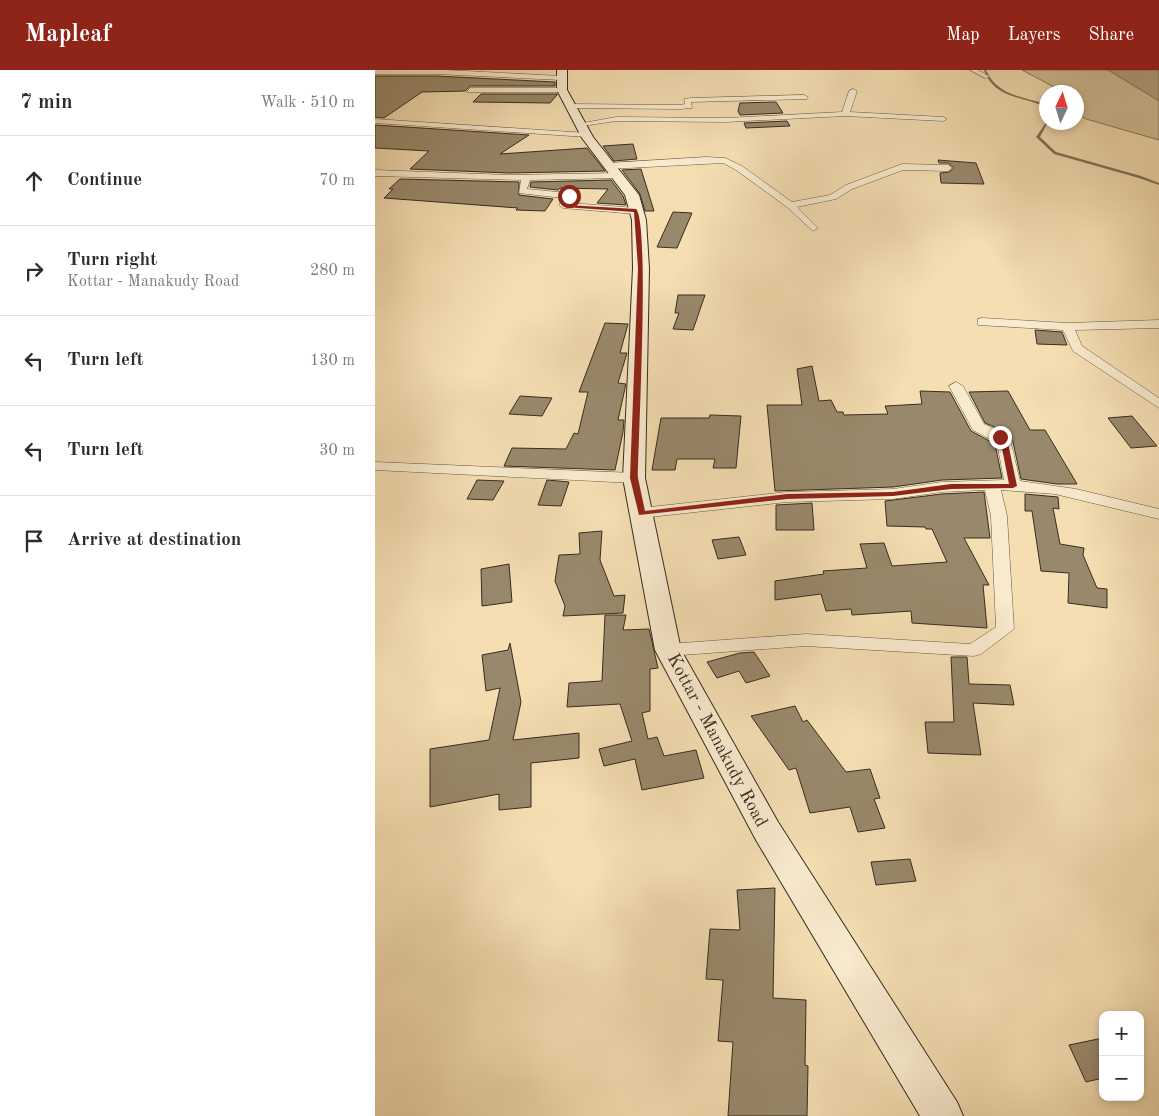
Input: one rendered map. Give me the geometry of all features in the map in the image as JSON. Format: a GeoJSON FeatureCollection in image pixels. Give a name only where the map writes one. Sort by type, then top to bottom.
{"type":"FeatureCollection","features":[{"type":"Feature","properties":{"kind":"main road","name":"Kottar - Manakudy Road"},"geometry":{"type":"LineString","coordinates":[[571,100],[613,171],[632,195],[639,220],[641,268],[634,478],[668,650],[767,831],[943,1116]]}},
{"type":"Feature","properties":{"kind":"street"},"geometry":{"type":"LineString","coordinates":[[973,70],[987,77]]}},
{"type":"Feature","properties":{"kind":"street"},"geometry":{"type":"LineString","coordinates":[[375,72],[439,71],[571,100],[616,119],[726,120],[845,114],[943,119]]}},
{"type":"Feature","properties":{"kind":"street"},"geometry":{"type":"LineString","coordinates":[[469,90],[571,100],[680,107],[689,106],[687,100],[804,97]]}},
{"type":"Feature","properties":{"kind":"street"},"geometry":{"type":"LineString","coordinates":[[845,114],[853,91]]}},
{"type":"Feature","properties":{"kind":"street"},"geometry":{"type":"LineString","coordinates":[[375,121],[571,100]]}},
{"type":"Feature","properties":{"kind":"street"},"geometry":{"type":"LineString","coordinates":[[375,173],[526,178],[613,171],[700,160],[725,161],[739,168],[790,205],[813,228]]}},
{"type":"Feature","properties":{"kind":"street"},"geometry":{"type":"LineString","coordinates":[[790,205],[833,197],[849,187],[902,167],[948,168]]}},
{"type":"Feature","properties":{"kind":"street"},"geometry":{"type":"LineString","coordinates":[[526,178],[522,191],[565,195],[569,197],[564,205],[567,206],[636,211]]}},
{"type":"Feature","properties":{"kind":"street"},"geometry":{"type":"LineString","coordinates":[[982,322],[1067,327],[1159,324]]}},
{"type":"Feature","properties":{"kind":"street"},"geometry":{"type":"LineString","coordinates":[[1067,327],[1077,348],[1159,404]]}},
{"type":"Feature","properties":{"kind":"street"},"geometry":{"type":"LineString","coordinates":[[956,386],[978,427],[1000,437],[1005,443],[1013,486]]}},
{"type":"Feature","properties":{"kind":"street"},"geometry":{"type":"LineString","coordinates":[[375,466],[634,478]]}},
{"type":"Feature","properties":{"kind":"street"},"geometry":{"type":"LineString","coordinates":[[668,650],[805,640],[974,650],[1005,629],[999,516],[992,485]]}},
{"type":"Feature","properties":{"kind":"street"},"geometry":{"type":"LineString","coordinates":[[641,513],[787,497],[893,494],[942,487],[992,485],[1013,486],[1089,497],[1159,514]]}},
{"type":"Feature","properties":{"kind":"shaded area"},"geometry":{"type":"Polygon","coordinates":[[[1022,70],[1159,70],[1159,140],[1084,118],[1084,85],[1050,85],[1022,70]]]}},
{"type":"Feature","properties":{"kind":"shaded area"},"geometry":{"type":"Polygon","coordinates":[[[1108,70],[1159,70],[1159,101],[1108,70]]]}},
{"type":"Feature","properties":{"kind":"building"},"geometry":{"type":"Polygon","coordinates":[[[375,76],[436,76],[555,82],[555,86],[470,86],[465,91],[422,92],[384,118],[375,117],[375,76]]]}},
{"type":"Feature","properties":{"kind":"building"},"geometry":{"type":"Polygon","coordinates":[[[481,94],[557,95],[550,103],[473,102],[481,94]]]}},
{"type":"Feature","properties":{"kind":"building"},"geometry":{"type":"Polygon","coordinates":[[[776,102],[783,113],[740,115],[738,111],[740,103],[776,102]]]}},
{"type":"Feature","properties":{"kind":"building"},"geometry":{"type":"Polygon","coordinates":[[[787,121],[790,126],[746,128],[744,123],[787,121]]]}},
{"type":"Feature","properties":{"kind":"building"},"geometry":{"type":"Polygon","coordinates":[[[375,125],[529,135],[500,154],[587,148],[605,171],[509,173],[410,169],[429,151],[375,148],[375,125]]]}},
{"type":"Feature","properties":{"kind":"building"},"geometry":{"type":"Polygon","coordinates":[[[633,144],[637,159],[614,161],[603,146],[633,144]]]}},
{"type":"Feature","properties":{"kind":"building"},"geometry":{"type":"Polygon","coordinates":[[[938,160],[976,163],[984,184],[941,183],[940,173],[949,172],[954,168],[948,163],[939,163],[938,160]]]}},
{"type":"Feature","properties":{"kind":"building"},"geometry":{"type":"Polygon","coordinates":[[[641,169],[654,211],[645,211],[640,194],[622,170],[641,169]]]}},
{"type":"Feature","properties":{"kind":"building"},"geometry":{"type":"Polygon","coordinates":[[[400,179],[519,182],[519,195],[553,199],[545,211],[384,198],[393,189],[389,189],[400,179]]]}},
{"type":"Feature","properties":{"kind":"building"},"geometry":{"type":"Polygon","coordinates":[[[611,180],[623,196],[626,205],[597,203],[608,189],[560,188],[558,190],[530,187],[531,182],[611,180]]]}},
{"type":"Feature","properties":{"kind":"building"},"geometry":{"type":"Polygon","coordinates":[[[673,212],[692,213],[677,248],[657,247],[673,212]]]}},
{"type":"Feature","properties":{"kind":"building"},"geometry":{"type":"Polygon","coordinates":[[[678,295],[705,295],[693,330],[673,329],[679,313],[675,313],[678,295]]]}},
{"type":"Feature","properties":{"kind":"building"},"geometry":{"type":"Polygon","coordinates":[[[605,323],[628,324],[620,353],[627,353],[618,383],[626,384],[618,420],[624,420],[615,470],[504,466],[512,448],[566,449],[574,433],[578,434],[588,392],[579,392],[605,323]]]}},
{"type":"Feature","properties":{"kind":"building"},"geometry":{"type":"Polygon","coordinates":[[[1035,330],[1062,332],[1067,345],[1037,344],[1035,330]]]}},
{"type":"Feature","properties":{"kind":"building"},"geometry":{"type":"Polygon","coordinates":[[[812,366],[819,401],[831,400],[837,412],[843,412],[844,415],[888,414],[885,406],[922,404],[920,391],[950,392],[971,431],[995,444],[1002,478],[942,480],[893,487],[775,491],[767,405],[802,405],[797,369],[812,366]]]}},
{"type":"Feature","properties":{"kind":"building"},"geometry":{"type":"Polygon","coordinates":[[[1008,391],[1030,430],[1045,430],[1077,484],[1057,484],[1021,479],[1013,442],[1006,432],[985,423],[969,392],[1008,391]]]}},
{"type":"Feature","properties":{"kind":"building"},"geometry":{"type":"Polygon","coordinates":[[[520,396],[552,398],[542,416],[509,414],[520,396]]]}},
{"type":"Feature","properties":{"kind":"building"},"geometry":{"type":"Polygon","coordinates":[[[710,415],[741,416],[736,468],[713,468],[715,459],[677,459],[675,470],[652,470],[661,418],[709,418],[710,415]]]}},
{"type":"Feature","properties":{"kind":"building"},"geometry":{"type":"Polygon","coordinates":[[[1132,416],[1157,446],[1131,448],[1108,418],[1132,416]]]}},
{"type":"Feature","properties":{"kind":"building"},"geometry":{"type":"Polygon","coordinates":[[[477,480],[504,481],[493,500],[467,499],[477,480]]]}},
{"type":"Feature","properties":{"kind":"building"},"geometry":{"type":"Polygon","coordinates":[[[547,480],[569,482],[561,506],[538,505],[547,480]]]}},
{"type":"Feature","properties":{"kind":"building"},"geometry":{"type":"Polygon","coordinates":[[[984,492],[990,538],[964,538],[989,585],[983,585],[987,628],[912,623],[911,611],[852,615],[851,609],[826,611],[821,594],[775,600],[775,581],[824,574],[823,571],[867,568],[860,544],[884,543],[892,566],[947,562],[932,529],[926,529],[925,527],[887,526],[885,501],[942,494],[984,492]]]}},
{"type":"Feature","properties":{"kind":"building"},"geometry":{"type":"Polygon","coordinates":[[[1025,494],[1058,497],[1059,509],[1053,508],[1060,544],[1084,548],[1083,555],[1097,588],[1107,589],[1107,608],[1068,603],[1069,573],[1041,571],[1032,511],[1025,511],[1025,494]]]}},
{"type":"Feature","properties":{"kind":"building"},"geometry":{"type":"Polygon","coordinates":[[[812,503],[814,530],[776,530],[776,505],[812,503]]]}},
{"type":"Feature","properties":{"kind":"building"},"geometry":{"type":"Polygon","coordinates":[[[602,531],[600,560],[614,596],[625,595],[623,613],[563,616],[565,606],[555,581],[559,555],[580,554],[579,533],[602,531]]]}},
{"type":"Feature","properties":{"kind":"building"},"geometry":{"type":"Polygon","coordinates":[[[739,537],[746,555],[718,559],[712,540],[739,537]]]}},
{"type":"Feature","properties":{"kind":"building"},"geometry":{"type":"Polygon","coordinates":[[[509,564],[512,602],[482,606],[481,569],[509,564]]]}},
{"type":"Feature","properties":{"kind":"building"},"geometry":{"type":"Polygon","coordinates":[[[605,615],[626,615],[623,630],[649,629],[658,668],[650,669],[650,711],[642,713],[648,739],[657,737],[664,756],[696,750],[704,778],[642,790],[635,759],[604,766],[599,749],[632,741],[620,704],[567,707],[569,683],[602,681],[605,615]]]}},
{"type":"Feature","properties":{"kind":"building"},"geometry":{"type":"Polygon","coordinates":[[[510,643],[521,702],[513,740],[579,733],[579,758],[531,763],[531,807],[499,810],[499,794],[430,807],[430,749],[489,740],[500,688],[486,691],[482,655],[508,650],[510,643]]]}},
{"type":"Feature","properties":{"kind":"building"},"geometry":{"type":"Polygon","coordinates":[[[754,652],[770,676],[746,683],[739,671],[717,678],[707,662],[740,653],[754,652]]]}},
{"type":"Feature","properties":{"kind":"building"},"geometry":{"type":"Polygon","coordinates":[[[951,657],[967,657],[969,684],[1010,685],[1014,705],[973,703],[981,755],[928,753],[925,722],[954,722],[951,657]]]}},
{"type":"Feature","properties":{"kind":"building"},"geometry":{"type":"Polygon","coordinates":[[[795,706],[803,722],[807,720],[846,772],[870,769],[880,798],[874,799],[885,828],[858,832],[850,807],[810,813],[796,768],[789,770],[751,716],[795,706]]]}},
{"type":"Feature","properties":{"kind":"building"},"geometry":{"type":"Polygon","coordinates":[[[910,859],[916,881],[876,885],[871,862],[910,859]]]}},
{"type":"Feature","properties":{"kind":"building"},"geometry":{"type":"Polygon","coordinates":[[[775,888],[773,998],[806,1000],[805,1065],[808,1066],[807,1116],[728,1116],[733,1042],[718,1041],[723,980],[706,979],[710,929],[740,930],[737,890],[775,888]]]}},
{"type":"Feature","properties":{"kind":"building"},"geometry":{"type":"Polygon","coordinates":[[[1099,1039],[1099,1079],[1086,1082],[1069,1045],[1099,1039]]]}},
{"type":"Feature","properties":{"kind":"waterway"},"geometry":{"type":"LineString","coordinates":[[985,70],[988,78],[1000,89],[1039,103]]}},
{"type":"Feature","properties":{"kind":"waterway"},"geometry":{"type":"LineString","coordinates":[[1042,130],[1038,137],[1055,153],[1159,184]]}},
{"type":"Feature","properties":{"kind":"route"},"geometry":{"type":"LineString","coordinates":[[569,196],[564,205],[636,211],[639,220],[641,268],[634,478],[641,513],[787,497],[838,494],[893,494],[942,487],[1013,486],[1005,443],[1000,437]]}}]}
